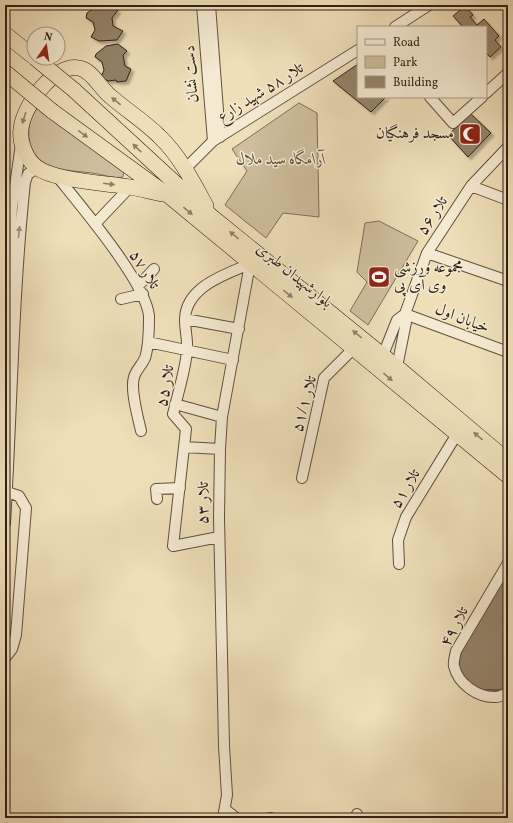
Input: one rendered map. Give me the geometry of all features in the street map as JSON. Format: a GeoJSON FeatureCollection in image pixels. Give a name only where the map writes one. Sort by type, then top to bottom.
{"type":"FeatureCollection","features":[{"type":"Feature","properties":{"kind":"highway","name":"بلوارشهیدان طبری"},"geometry":{"type":"LineString","coordinates":[[5,34],[26,51]]}},
{"type":"Feature","properties":{"kind":"highway","name":"بلوارشهیدان طبری"},"geometry":{"type":"LineString","coordinates":[[44,66],[74,90],[211,216],[383,355],[508,461]]}},
{"type":"Feature","properties":{"kind":"highway"},"geometry":{"type":"LineString","coordinates":[[169,196],[130,187],[56,175],[37,168],[30,161],[21,140],[21,129],[28,108],[42,88],[55,74],[78,68],[86,71],[109,95],[160,136],[186,168],[211,216]]}},
{"type":"Feature","properties":{"kind":"highway","name":"بلوارشهیدان طبری"},"geometry":{"type":"LineString","coordinates":[[5,72],[52,111],[169,196],[508,476]]}},
{"type":"Feature","properties":{"kind":"street","name":"دست نشان"},"geometry":{"type":"LineString","coordinates":[[202,5],[216,139]]}},
{"type":"Feature","properties":{"kind":"street"},"geometry":{"type":"LineString","coordinates":[[210,5],[216,139]]}},
{"type":"Feature","properties":{"kind":"street"},"geometry":{"type":"LineString","coordinates":[[397,26],[429,5]]}},
{"type":"Feature","properties":{"kind":"street","name":"تلار ۵۸ شهید زارع"},"geometry":{"type":"LineString","coordinates":[[186,168],[216,139],[357,51]]}},
{"type":"Feature","properties":{"kind":"street"},"geometry":{"type":"LineString","coordinates":[[487,92],[508,73]]}},
{"type":"Feature","properties":{"kind":"street"},"geometry":{"type":"LineString","coordinates":[[431,98],[453,123],[481,98]]}},
{"type":"Feature","properties":{"kind":"street"},"geometry":{"type":"LineString","coordinates":[[5,341],[12,207],[21,140]]}},
{"type":"Feature","properties":{"kind":"street","name":"تلار ۵۶"},"geometry":{"type":"LineString","coordinates":[[405,314],[427,253],[471,186],[508,147]]}},
{"type":"Feature","properties":{"kind":"street"},"geometry":{"type":"LineString","coordinates":[[5,523],[12,413],[17,256],[24,182],[28,174],[37,168]]}},
{"type":"Feature","properties":{"kind":"street","name":"تلار ۵۷"},"geometry":{"type":"LineString","coordinates":[[56,175],[96,224],[141,290],[149,316],[148,342],[144,359],[134,377],[133,385],[141,431]]}},
{"type":"Feature","properties":{"kind":"street"},"geometry":{"type":"LineString","coordinates":[[471,186],[508,200]]}},
{"type":"Feature","properties":{"kind":"street"},"geometry":{"type":"LineString","coordinates":[[96,224],[130,187]]}},
{"type":"Feature","properties":{"kind":"street"},"geometry":{"type":"LineString","coordinates":[[427,253],[508,280]]}},
{"type":"Feature","properties":{"kind":"street","name":"تلار ۵۵"},"geometry":{"type":"LineString","coordinates":[[219,537],[173,546],[186,429],[173,414],[187,350],[184,319],[191,301],[198,292],[213,280],[250,264]]}},
{"type":"Feature","properties":{"kind":"street","name":"تلار ۵۳"},"geometry":{"type":"LineString","coordinates":[[225,814],[227,795],[224,746],[219,537],[220,449],[222,418],[250,264]]}},
{"type":"Feature","properties":{"kind":"street"},"geometry":{"type":"LineString","coordinates":[[121,299],[141,290],[154,269]]}},
{"type":"Feature","properties":{"kind":"street"},"geometry":{"type":"LineString","coordinates":[[383,355],[397,320],[405,314],[406,322],[397,367]]}},
{"type":"Feature","properties":{"kind":"street","name":"خیابان اول"},"geometry":{"type":"LineString","coordinates":[[405,314],[508,352]]}},
{"type":"Feature","properties":{"kind":"street"},"geometry":{"type":"LineString","coordinates":[[184,319],[238,329]]}},
{"type":"Feature","properties":{"kind":"street"},"geometry":{"type":"LineString","coordinates":[[148,342],[233,360]]}},
{"type":"Feature","properties":{"kind":"street","name":"تلار ۵۱/۱"},"geometry":{"type":"LineString","coordinates":[[302,478],[324,378],[354,348]]}},
{"type":"Feature","properties":{"kind":"street"},"geometry":{"type":"LineString","coordinates":[[176,404],[222,418]]}},
{"type":"Feature","properties":{"kind":"street","name":"تلار ۵۱"},"geometry":{"type":"LineString","coordinates":[[399,564],[398,540],[406,517],[457,434]]}},
{"type":"Feature","properties":{"kind":"street"},"geometry":{"type":"LineString","coordinates":[[184,447],[220,449]]}},
{"type":"Feature","properties":{"kind":"street"},"geometry":{"type":"LineString","coordinates":[[157,499],[156,489],[180,488]]}},
{"type":"Feature","properties":{"kind":"street"},"geometry":{"type":"LineString","coordinates":[[5,658],[12,649],[16,635],[26,508],[19,496],[7,492]]}},
{"type":"Feature","properties":{"kind":"street","name":"تلار ۴۹"},"geometry":{"type":"LineString","coordinates":[[508,563],[456,651],[453,665],[458,678],[469,689],[483,696],[497,697],[508,693]]}},
{"type":"Feature","properties":{"kind":"street"},"geometry":{"type":"LineString","coordinates":[[225,814],[236,818]]}},
{"type":"Feature","properties":{"kind":"green space","name":"آرامگاه سید ملال"},"geometry":{"type":"Polygon","coordinates":[[[299,103],[317,113],[319,217],[283,213],[266,238],[225,205],[247,171],[232,149],[299,103]]]}},
{"type":"Feature","properties":{"kind":"green space"},"geometry":{"type":"Polygon","coordinates":[[[37,108],[124,171],[123,177],[112,177],[61,169],[43,162],[36,156],[29,137],[30,121],[37,108]]]}},
{"type":"Feature","properties":{"kind":"green space","name":"مجموعه ورزشی وی آی پی"},"geometry":{"type":"Polygon","coordinates":[[[379,221],[418,241],[368,325],[350,311],[367,282],[357,272],[365,223],[379,221]]]}},
{"type":"Feature","properties":{"kind":"building"},"geometry":{"type":"Polygon","coordinates":[[[108,5],[118,10],[112,18],[113,26],[123,31],[117,40],[99,41],[91,37],[95,30],[93,22],[86,18],[87,13],[97,6],[108,5]]]}},
{"type":"Feature","properties":{"kind":"building"},"geometry":{"type":"Polygon","coordinates":[[[465,6],[473,15],[470,17],[477,25],[484,19],[499,36],[495,40],[501,47],[490,57],[487,54],[487,26],[462,26],[453,16],[465,6]]]}},
{"type":"Feature","properties":{"kind":"building"},"geometry":{"type":"Polygon","coordinates":[[[118,44],[127,51],[123,55],[125,66],[131,69],[126,81],[108,81],[101,77],[104,70],[102,62],[95,57],[96,54],[106,46],[118,44]]]}},
{"type":"Feature","properties":{"kind":"building"},"geometry":{"type":"Polygon","coordinates":[[[357,65],[357,98],[385,98],[371,112],[333,81],[357,65]]]}},
{"type":"Feature","properties":{"kind":"building","name":"مسجد فرهنگیان"},"geometry":{"type":"Polygon","coordinates":[[[471,114],[491,133],[468,157],[448,135],[471,114]]]}},
{"type":"Feature","properties":{"kind":"building"},"geometry":{"type":"Polygon","coordinates":[[[508,571],[508,685],[501,690],[479,690],[470,685],[464,677],[459,667],[460,653],[508,571]]]}},
{"type":"Feature","properties":{"kind":"place","name":"مسجد فرهنگیان"},"geometry":{"type":"Point","coordinates":[470,134]}},
{"type":"Feature","properties":{"kind":"place","name":"مجموعه ورزشی وی آی پی"},"geometry":{"type":"Point","coordinates":[379,277]}}]}
